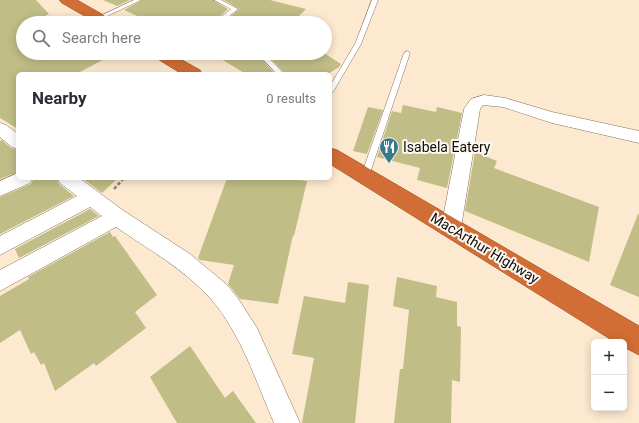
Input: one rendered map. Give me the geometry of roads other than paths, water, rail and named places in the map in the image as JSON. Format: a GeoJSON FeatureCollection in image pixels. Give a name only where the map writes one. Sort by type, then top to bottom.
{"type":"FeatureCollection","features":[{"type":"Feature","properties":{"kind":"highway"},"geometry":{"type":"LineString","coordinates":[[67,0],[96,16]]}},
{"type":"Feature","properties":{"kind":"highway"},"geometry":{"type":"LineString","coordinates":[[173,60],[191,72]]}},
{"type":"Feature","properties":{"kind":"highway","name":"MacArthur Highway"},"geometry":{"type":"LineString","coordinates":[[332,156],[639,341]]}},
{"type":"Feature","properties":{"kind":"street"},"geometry":{"type":"LineString","coordinates":[[451,228],[472,109],[474,104],[478,102],[483,100],[499,102],[542,114],[639,137]]}},
{"type":"Feature","properties":{"kind":"street"},"geometry":{"type":"LineString","coordinates":[[0,130],[16,141]]}},
{"type":"Feature","properties":{"kind":"street"},"geometry":{"type":"LineString","coordinates":[[0,189],[20,180]]}},
{"type":"Feature","properties":{"kind":"street"},"geometry":{"type":"LineString","coordinates":[[69,180],[117,217],[189,265],[218,291],[236,315],[254,348],[287,423]]}},
{"type":"Feature","properties":{"kind":"street"},"geometry":{"type":"LineString","coordinates":[[0,246],[92,197]]}},
{"type":"Feature","properties":{"kind":"street"},"geometry":{"type":"LineString","coordinates":[[0,281],[117,217]]}},
{"type":"Feature","properties":{"kind":"lane"},"geometry":{"type":"LineString","coordinates":[[110,16],[138,0]]}},
{"type":"Feature","properties":{"kind":"lane"},"geometry":{"type":"LineString","coordinates":[[217,0],[235,9],[226,16]]}},
{"type":"Feature","properties":{"kind":"lane"},"geometry":{"type":"LineString","coordinates":[[332,89],[358,44],[375,0]]}},
{"type":"Feature","properties":{"kind":"lane"},"geometry":{"type":"LineString","coordinates":[[365,176],[407,53]]}},
{"type":"Feature","properties":{"kind":"lane"},"geometry":{"type":"LineString","coordinates":[[267,60],[279,72]]}},
{"type":"Feature","properties":{"kind":"place","name":"Isabela Eatery"},"geometry":{"type":"Point","coordinates":[389,164]}}]}
